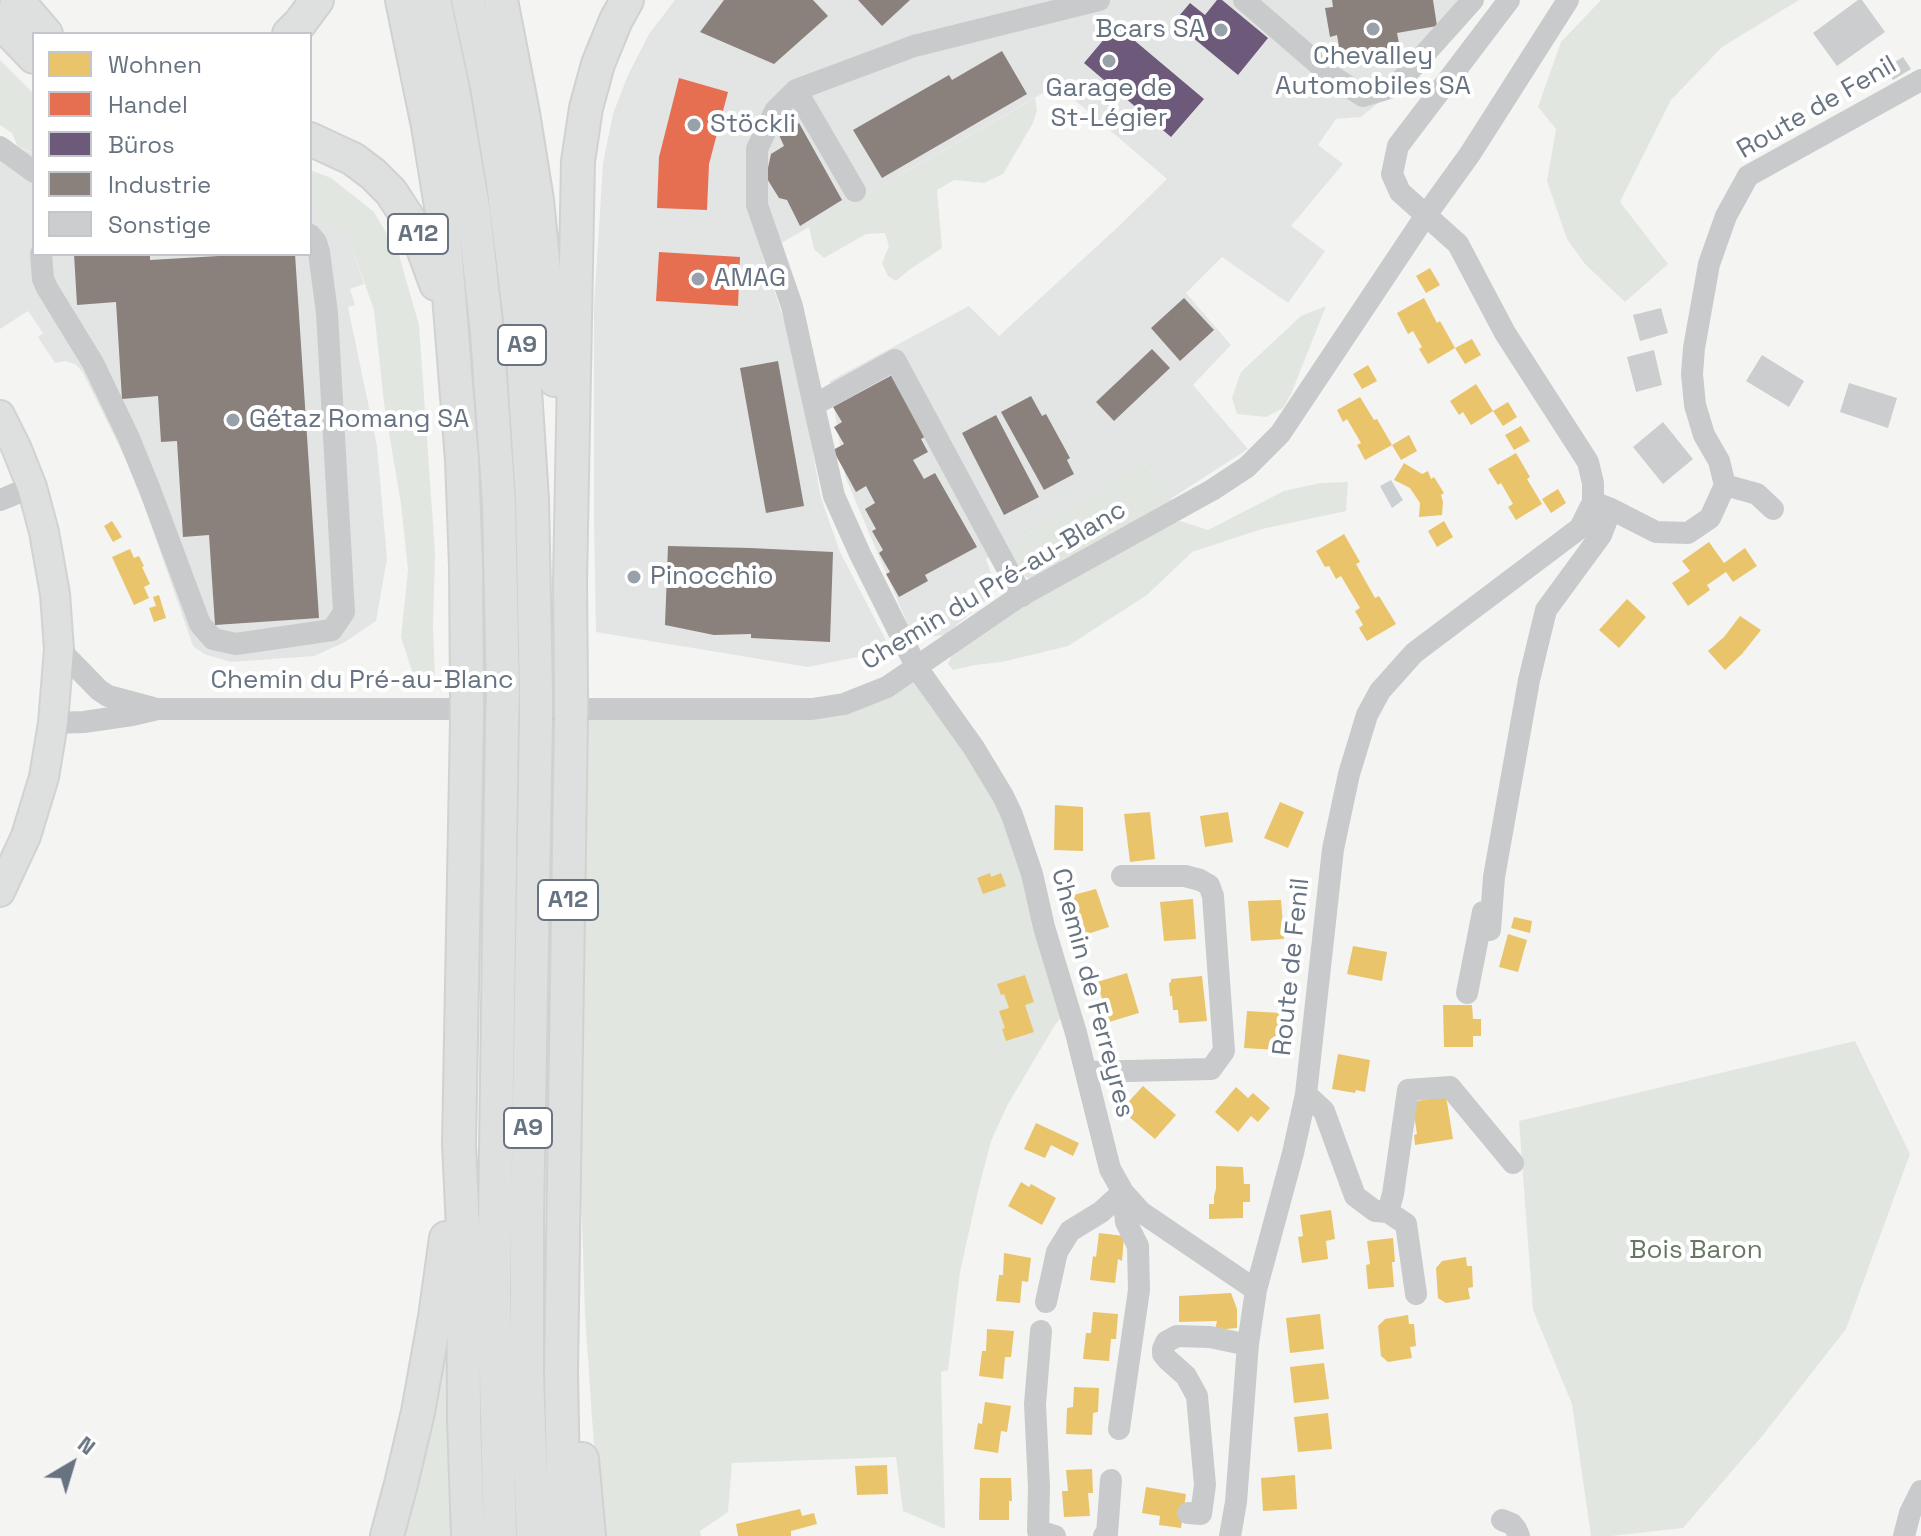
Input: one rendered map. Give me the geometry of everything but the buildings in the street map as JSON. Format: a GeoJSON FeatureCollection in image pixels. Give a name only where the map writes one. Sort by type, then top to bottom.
{"type":"FeatureCollection","features":[{"type":"Feature","properties":{"kind":"highway"},"geometry":{"type":"LineString","coordinates":[[17,0],[44,32]]}},
{"type":"Feature","properties":{"kind":"highway"},"geometry":{"type":"LineString","coordinates":[[291,32],[317,0]]}},
{"type":"Feature","properties":{"kind":"highway"},"geometry":{"type":"LineString","coordinates":[[402,0],[423,98],[440,203],[456,377],[464,512],[467,707],[459,1144],[468,1536]]}},
{"type":"Feature","properties":{"kind":"highway","name":"A9"},"geometry":{"type":"LineString","coordinates":[[434,0],[457,109],[474,213],[487,333],[499,503],[502,708],[494,1278],[500,1536]]}},
{"type":"Feature","properties":{"kind":"highway","name":"A9"},"geometry":{"type":"LineString","coordinates":[[468,0],[487,86],[503,183],[521,327],[532,513],[536,707],[527,1374],[533,1536]]}},
{"type":"Feature","properties":{"kind":"highway"},"geometry":{"type":"LineString","coordinates":[[501,0],[541,228],[570,582]]}},
{"type":"Feature","properties":{"kind":"highway","name":"A12"},"geometry":{"type":"LineString","coordinates":[[564,1536],[561,1372],[578,161],[591,87],[606,42],[627,0]]}},
{"type":"Feature","properties":{"kind":"highway"},"geometry":{"type":"LineString","coordinates":[[0,19],[32,55]]}},
{"type":"Feature","properties":{"kind":"highway","name":"A12"},"geometry":{"type":"LineString","coordinates":[[312,140],[363,166],[391,192],[411,220],[423,244],[438,289],[456,377]]}},
{"type":"Feature","properties":{"kind":"highway"},"geometry":{"type":"LineString","coordinates":[[387,1536],[418,1412],[440,1287],[459,1144]]}},
{"type":"Feature","properties":{"kind":"highway"},"geometry":{"type":"LineString","coordinates":[[564,1221],[589,1536]]}},
{"type":"Feature","properties":{"kind":"main road"},"geometry":{"type":"LineString","coordinates":[[0,415],[32,487],[44,532],[55,594],[59,649],[47,762],[36,807],[0,892]]}},
{"type":"Feature","properties":{"kind":"street"},"geometry":{"type":"LineString","coordinates":[[855,191],[796,90],[914,46],[1099,0]]}},
{"type":"Feature","properties":{"kind":"street"},"geometry":{"type":"LineString","coordinates":[[1244,0],[1332,76],[1363,96],[1396,86],[1473,0]]}},
{"type":"Feature","properties":{"kind":"street"},"geometry":{"type":"LineString","coordinates":[[1490,930],[1494,877],[1529,680],[1546,610],[1601,535],[1602,506],[1588,462],[1505,333],[1458,244],[1400,192],[1392,174],[1398,146],[1509,0]]}},
{"type":"Feature","properties":{"kind":"street"},"geometry":{"type":"LineString","coordinates":[[1426,215],[1470,154],[1568,0]]}},
{"type":"Feature","properties":{"kind":"street","name":"Route de Fenil"},"geometry":{"type":"LineString","coordinates":[[1725,485],[1719,461],[1704,435],[1695,405],[1692,374],[1709,264],[1726,216],[1748,176],[1921,80]]}},
{"type":"Feature","properties":{"kind":"street","name":"Chemin de Ferreyres"},"geometry":{"type":"LineString","coordinates":[[796,90],[775,111],[757,149],[757,205],[792,306],[834,496],[917,668],[974,748],[1012,815],[1032,874],[1044,927],[1087,1072],[1110,1169],[1123,1192],[1141,1212],[1256,1290]]}},
{"type":"Feature","properties":{"kind":"street"},"geometry":{"type":"LineString","coordinates":[[0,147],[26,167]]}},
{"type":"Feature","properties":{"kind":"street","name":"Chemin du Pré-au-Blanc"},"geometry":{"type":"LineString","coordinates":[[53,723],[84,722],[158,709],[812,709],[844,704],[887,687],[1022,596],[1212,490],[1247,467],[1280,434],[1426,215]]}},
{"type":"Feature","properties":{"kind":"street"},"geometry":{"type":"LineString","coordinates":[[41,256],[47,288],[93,363],[128,436],[200,624],[213,639],[236,644],[332,630],[344,612],[327,313],[319,252],[312,237]]}},
{"type":"Feature","properties":{"kind":"street"},"geometry":{"type":"LineString","coordinates":[[814,405],[895,360],[1022,596]]}},
{"type":"Feature","properties":{"kind":"street"},"geometry":{"type":"LineString","coordinates":[[1602,506],[1656,532],[1688,533],[1710,518],[1725,485],[1757,494],[1773,509]]}},
{"type":"Feature","properties":{"kind":"street"},"geometry":{"type":"LineString","coordinates":[[0,500],[32,487]]}},
{"type":"Feature","properties":{"kind":"street","name":"Route de Fenil"},"geometry":{"type":"LineString","coordinates":[[1230,1536],[1256,1290],[1306,1094],[1333,849],[1349,774],[1367,715],[1380,691],[1414,653],[1580,528],[1602,506]]}},
{"type":"Feature","properties":{"kind":"street","name":"Chemin du Pré-au-Blanc"},"geometry":{"type":"LineString","coordinates":[[59,649],[108,696],[158,709]]}},
{"type":"Feature","properties":{"kind":"street"},"geometry":{"type":"LineString","coordinates":[[1087,1072],[1211,1069],[1224,1051],[1213,896],[1209,885],[1185,876],[1122,876]]}},
{"type":"Feature","properties":{"kind":"street"},"geometry":{"type":"LineString","coordinates":[[1467,993],[1486,894],[1494,877]]}},
{"type":"Feature","properties":{"kind":"street"},"geometry":{"type":"LineString","coordinates":[[1388,1212],[1408,1090],[1450,1087],[1513,1163]]}},
{"type":"Feature","properties":{"kind":"street"},"geometry":{"type":"LineString","coordinates":[[1306,1094],[1324,1111],[1355,1196],[1375,1211],[1388,1212],[1406,1224],[1416,1294]]}},
{"type":"Feature","properties":{"kind":"street"},"geometry":{"type":"LineString","coordinates":[[1046,1302],[1057,1252],[1070,1231],[1101,1212],[1123,1192]]}},
{"type":"Feature","properties":{"kind":"street"},"geometry":{"type":"LineString","coordinates":[[1119,1429],[1139,1290],[1138,1246],[1126,1222],[1123,1192]]}},
{"type":"Feature","properties":{"kind":"street"},"geometry":{"type":"LineString","coordinates":[[1041,1331],[1035,1404],[1038,1531],[1055,1536]]}},
{"type":"Feature","properties":{"kind":"street"},"geometry":{"type":"LineString","coordinates":[[1188,1513],[1201,1514],[1205,1485],[1197,1396],[1186,1376],[1163,1354],[1163,1349],[1166,1342],[1177,1336],[1210,1337],[1248,1345]]}},
{"type":"Feature","properties":{"kind":"street"},"geometry":{"type":"LineString","coordinates":[[1104,1536],[1107,1534],[1111,1480]]}},
{"type":"Feature","properties":{"kind":"street"},"geometry":{"type":"LineString","coordinates":[[1904,1536],[1910,1513],[1921,1491]]}},
{"type":"Feature","properties":{"kind":"street"},"geometry":{"type":"LineString","coordinates":[[1502,1520],[1512,1524],[1519,1536]]}},
{"type":"Feature","properties":{"kind":"shaded area"},"geometry":{"type":"Polygon","coordinates":[[[675,0],[1482,0],[1430,61],[1361,117],[1336,119],[1318,145],[1343,164],[1291,226],[1325,251],[1288,303],[1222,257],[1186,293],[1231,345],[1193,385],[1248,449],[1172,498],[1144,462],[986,559],[994,582],[990,597],[945,635],[925,637],[908,625],[845,476],[830,381],[969,306],[999,336],[1167,179],[1057,85],[762,254],[794,350],[821,498],[840,552],[891,650],[808,667],[596,632],[594,307],[603,163],[613,114],[628,75],[649,34],[675,0]]]}},
{"type":"Feature","properties":{"kind":"shaded area"},"geometry":{"type":"Polygon","coordinates":[[[0,142],[32,152],[32,256],[312,256],[312,211],[348,235],[364,284],[350,289],[355,305],[348,307],[377,446],[387,559],[376,621],[345,642],[314,656],[231,662],[204,654],[193,646],[134,476],[82,371],[75,364],[65,361],[55,363],[38,337],[43,333],[28,311],[0,329],[0,142]]]}},
{"type":"Feature","properties":{"kind":"shaded area"},"geometry":{"type":"Polygon","coordinates":[[[1391,480],[1403,500],[1392,508],[1380,486],[1391,480]]]}},
{"type":"Feature","properties":{"kind":"green space"},"geometry":{"type":"Polygon","coordinates":[[[1601,0],[1799,0],[1722,47],[1671,100],[1620,202],[1668,264],[1625,302],[1585,264],[1567,239],[1547,181],[1556,129],[1538,107],[1561,42],[1601,0]]]}},
{"type":"Feature","properties":{"kind":"green space"},"geometry":{"type":"Polygon","coordinates":[[[0,60],[32,92],[32,152],[18,147],[12,133],[0,125],[0,60]]]}},
{"type":"Feature","properties":{"kind":"green space"},"geometry":{"type":"Polygon","coordinates":[[[1035,98],[1037,110],[1033,123],[1003,174],[984,183],[954,180],[937,190],[942,248],[896,281],[888,276],[882,263],[889,246],[885,233],[866,234],[824,258],[814,249],[809,227],[1035,98]]]}},
{"type":"Feature","properties":{"kind":"green space"},"geometry":{"type":"Polygon","coordinates":[[[312,171],[331,178],[374,212],[399,255],[419,325],[435,553],[435,679],[415,681],[401,637],[408,570],[401,504],[384,403],[374,310],[348,236],[312,211],[312,171]]]}},
{"type":"Feature","properties":{"kind":"green space"},"geometry":{"type":"Polygon","coordinates":[[[1326,306],[1283,408],[1266,417],[1237,414],[1232,398],[1241,372],[1301,316],[1326,306]]]}},
{"type":"Feature","properties":{"kind":"green space"},"geometry":{"type":"Polygon","coordinates":[[[1144,462],[1172,498],[1162,518],[1137,533],[1180,521],[1208,530],[1284,491],[1320,483],[1348,482],[1346,511],[1262,529],[1192,552],[1147,595],[1068,646],[953,670],[948,664],[959,639],[1042,584],[1019,574],[1004,548],[1144,462]]]}},
{"type":"Feature","properties":{"kind":"green space"},"geometry":{"type":"Polygon","coordinates":[[[917,668],[988,771],[1069,1009],[1055,1025],[1008,1104],[991,1141],[978,1191],[960,1272],[948,1370],[941,1372],[945,1529],[903,1511],[896,1457],[732,1463],[728,1512],[700,1531],[701,1536],[600,1536],[585,1314],[580,1156],[587,708],[812,709],[917,668]]]}},
{"type":"Feature","properties":{"kind":"green space","name":"Bois Baron"},"geometry":{"type":"Polygon","coordinates":[[[1855,1041],[1910,1154],[1846,1329],[1763,1435],[1683,1528],[1591,1536],[1572,1404],[1533,1310],[1519,1121],[1855,1041]]]}},
{"type":"Feature","properties":{"kind":"green space"},"geometry":{"type":"Polygon","coordinates":[[[447,1319],[456,1536],[397,1536],[447,1319]]]}},
{"type":"Feature","properties":{"kind":"place","name":"Chevalley Automobiles SA"},"geometry":{"type":"Point","coordinates":[1373,29]}},
{"type":"Feature","properties":{"kind":"place","name":"Bcars SA"},"geometry":{"type":"Point","coordinates":[1221,30]}},
{"type":"Feature","properties":{"kind":"place","name":"Garage de St-Légier"},"geometry":{"type":"Point","coordinates":[1109,61]}},
{"type":"Feature","properties":{"kind":"place","name":"Stöckli"},"geometry":{"type":"Point","coordinates":[694,125]}},
{"type":"Feature","properties":{"kind":"place","name":"AMAG"},"geometry":{"type":"Point","coordinates":[698,279]}},
{"type":"Feature","properties":{"kind":"place","name":"Gétaz Romang SA"},"geometry":{"type":"Point","coordinates":[233,420]}},
{"type":"Feature","properties":{"kind":"place","name":"Pinocchio"},"geometry":{"type":"Point","coordinates":[634,577]}}]}
